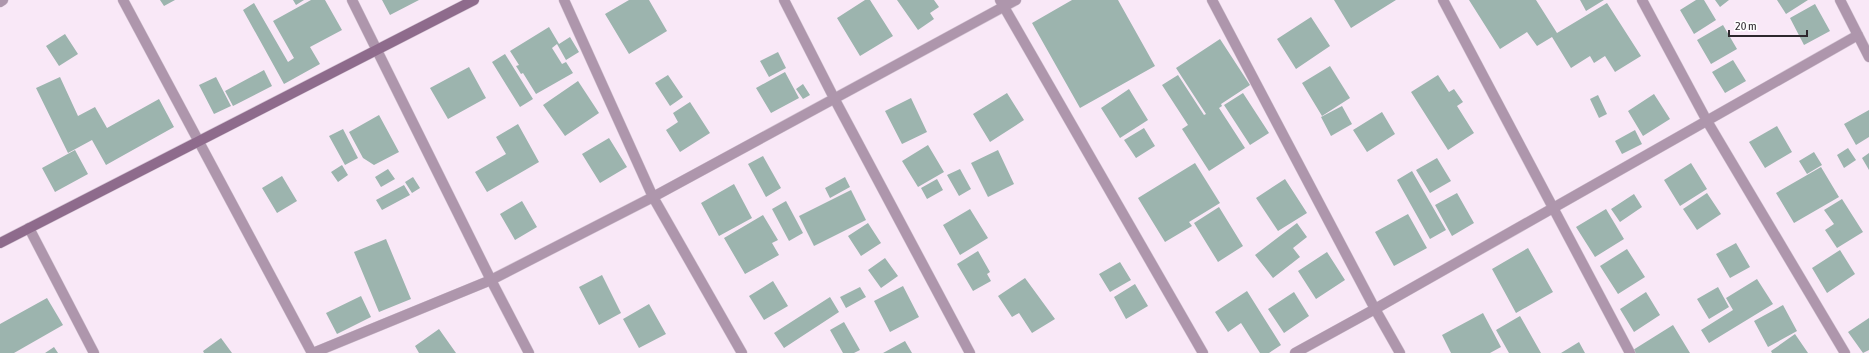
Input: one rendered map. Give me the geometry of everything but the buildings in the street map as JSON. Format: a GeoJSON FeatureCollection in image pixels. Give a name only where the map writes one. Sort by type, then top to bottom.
{"type":"FeatureCollection","features":[{"type":"Feature","properties":{"kind":"main road"},"geometry":{"type":"LineString","coordinates":[[0,243],[474,0]]}},
{"type":"Feature","properties":{"kind":"street"},"geometry":{"type":"LineString","coordinates":[[123,0],[312,353],[491,280],[653,197],[834,98],[1001,3],[1016,0]]}},
{"type":"Feature","properties":{"kind":"street"},"geometry":{"type":"LineString","coordinates":[[352,0],[491,280],[529,353]]}},
{"type":"Feature","properties":{"kind":"street"},"geometry":{"type":"LineString","coordinates":[[564,0],[653,197],[742,353]]}},
{"type":"Feature","properties":{"kind":"street"},"geometry":{"type":"LineString","coordinates":[[784,0],[834,98],[970,353]]}},
{"type":"Feature","properties":{"kind":"street"},"geometry":{"type":"LineString","coordinates":[[1212,0],[1375,310],[1400,353]]}},
{"type":"Feature","properties":{"kind":"street"},"geometry":{"type":"LineString","coordinates":[[1443,0],[1630,353]]}},
{"type":"Feature","properties":{"kind":"street"},"geometry":{"type":"LineString","coordinates":[[1642,0],[1707,121],[1845,353]]}},
{"type":"Feature","properties":{"kind":"street"},"geometry":{"type":"LineString","coordinates":[[1840,0],[1869,57]]}},
{"type":"Feature","properties":{"kind":"street"},"geometry":{"type":"LineString","coordinates":[[1001,3],[1203,353]]}},
{"type":"Feature","properties":{"kind":"street"},"geometry":{"type":"LineString","coordinates":[[1295,353],[1375,310],[1858,35]]}},
{"type":"Feature","properties":{"kind":"street"},"geometry":{"type":"LineString","coordinates":[[28,228],[94,353]]}}]}
